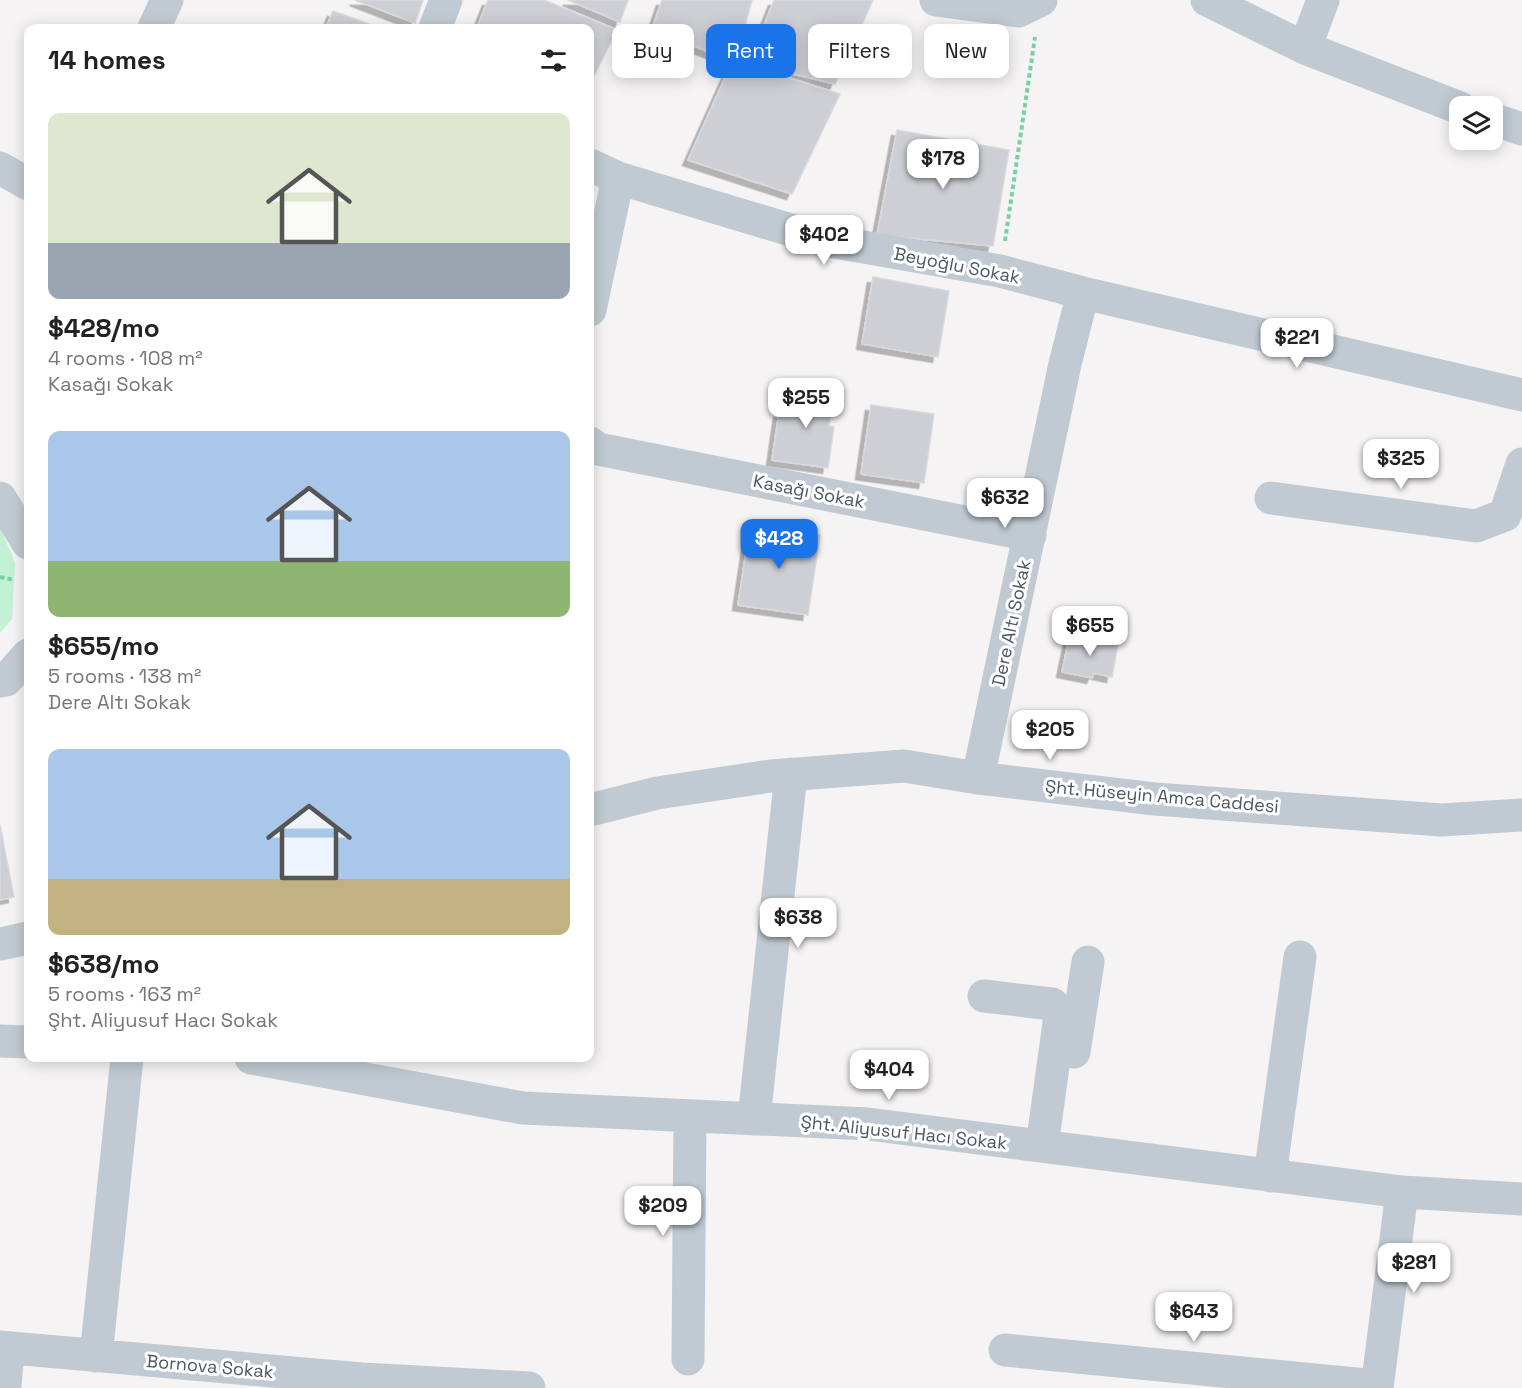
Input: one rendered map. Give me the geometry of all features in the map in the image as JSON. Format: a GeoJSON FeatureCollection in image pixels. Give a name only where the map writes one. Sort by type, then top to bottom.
{"type":"FeatureCollection","features":[{"type":"Feature","properties":{"kind":"street"},"geometry":{"type":"LineString","coordinates":[[156,24],[167,0]]}},
{"type":"Feature","properties":{"kind":"street"},"geometry":{"type":"LineString","coordinates":[[437,24],[446,0]]}},
{"type":"Feature","properties":{"kind":"street"},"geometry":{"type":"LineString","coordinates":[[936,0],[1018,11],[1041,1]]}},
{"type":"Feature","properties":{"kind":"street"},"geometry":{"type":"LineString","coordinates":[[1207,0],[1305,48],[1449,104]]}},
{"type":"Feature","properties":{"kind":"street"},"geometry":{"type":"LineString","coordinates":[[1305,48],[1323,0]]}},
{"type":"Feature","properties":{"kind":"street"},"geometry":{"type":"LineString","coordinates":[[1503,123],[1522,129]]}},
{"type":"Feature","properties":{"kind":"street"},"geometry":{"type":"LineString","coordinates":[[0,168],[24,182]]}},
{"type":"Feature","properties":{"kind":"street"},"geometry":{"type":"LineString","coordinates":[[594,271],[604,172]]}},
{"type":"Feature","properties":{"kind":"street","name":"Beyoğlu Sokak"},"geometry":{"type":"LineString","coordinates":[[604,172],[824,240],[1000,271],[1083,293],[1522,395]]}},
{"type":"Feature","properties":{"kind":"street","name":"Dere Altı Sokak"},"geometry":{"type":"LineString","coordinates":[[978,778],[1065,364],[1083,293]]}},
{"type":"Feature","properties":{"kind":"street","name":"Kasağı Sokak"},"geometry":{"type":"LineString","coordinates":[[594,446],[598,449],[1030,535]]}},
{"type":"Feature","properties":{"kind":"street"},"geometry":{"type":"LineString","coordinates":[[1271,498],[1476,526],[1505,514],[1522,464]]}},
{"type":"Feature","properties":{"kind":"street"},"geometry":{"type":"LineString","coordinates":[[0,498],[24,537]]}},
{"type":"Feature","properties":{"kind":"street"},"geometry":{"type":"LineString","coordinates":[[0,681],[6,680],[24,660]]}},
{"type":"Feature","properties":{"kind":"street","name":"Şht. Hüseyin Amca Caddesi"},"geometry":{"type":"LineString","coordinates":[[594,809],[657,793],[791,774],[904,766],[978,778],[1155,799],[1441,820],[1522,815]]}},
{"type":"Feature","properties":{"kind":"street"},"geometry":{"type":"LineString","coordinates":[[754,1119],[791,774]]}},
{"type":"Feature","properties":{"kind":"street"},"geometry":{"type":"LineString","coordinates":[[0,944],[24,939]]}},
{"type":"Feature","properties":{"kind":"street"},"geometry":{"type":"LineString","coordinates":[[1270,1176],[1300,957]]}},
{"type":"Feature","properties":{"kind":"street"},"geometry":{"type":"LineString","coordinates":[[1051,1147],[1088,962]]}},
{"type":"Feature","properties":{"kind":"street"},"geometry":{"type":"LineString","coordinates":[[984,996],[1052,1004],[1058,1011],[1060,1016],[1051,1147]]}},
{"type":"Feature","properties":{"kind":"street"},"geometry":{"type":"LineString","coordinates":[[0,1041],[24,1042]]}},
{"type":"Feature","properties":{"kind":"street"},"geometry":{"type":"LineString","coordinates":[[96,1356],[127,1062]]}},
{"type":"Feature","properties":{"kind":"street","name":"Şht. Aliyusuf Hacı Sokak"},"geometry":{"type":"LineString","coordinates":[[273,1062],[523,1108],[868,1124],[1402,1192],[1522,1199]]}},
{"type":"Feature","properties":{"kind":"street"},"geometry":{"type":"LineString","coordinates":[[688,1359],[690,1116]]}},
{"type":"Feature","properties":{"kind":"street"},"geometry":{"type":"LineString","coordinates":[[1005,1350],[1377,1387],[1402,1192]]}},
{"type":"Feature","properties":{"kind":"street"},"geometry":{"type":"LineString","coordinates":[[4,1348],[5,1388]]}},
{"type":"Feature","properties":{"kind":"street","name":"Bornova Sokak"},"geometry":{"type":"LineString","coordinates":[[4,1348],[362,1379],[529,1388]]}},
{"type":"Feature","properties":{"kind":"path"},"geometry":{"type":"LineString","coordinates":[[1000,271],[1041,1]]}},
{"type":"Feature","properties":{"kind":"path"},"geometry":{"type":"LineString","coordinates":[[0,577],[14,580]]}},
{"type":"Feature","properties":{"kind":"green space"},"geometry":{"type":"Polygon","coordinates":[[[0,527],[15,563],[12,619],[0,633],[0,527]]]}},
{"type":"Feature","properties":{"kind":"building"},"geometry":{"type":"Polygon","coordinates":[[[355,0],[423,0],[415,23],[355,0]]]}},
{"type":"Feature","properties":{"kind":"building"},"geometry":{"type":"Polygon","coordinates":[[[488,0],[544,0],[612,28],[612,40],[594,76],[594,24],[479,24],[488,0]]]}},
{"type":"Feature","properties":{"kind":"building"},"geometry":{"type":"Polygon","coordinates":[[[568,0],[628,0],[620,22],[568,0]]]}},
{"type":"Feature","properties":{"kind":"building"},"geometry":{"type":"Polygon","coordinates":[[[662,0],[752,0],[745,24],[706,24],[706,51],[694,46],[694,24],[654,24],[662,0]]]}},
{"type":"Feature","properties":{"kind":"building"},"geometry":{"type":"Polygon","coordinates":[[[774,0],[873,0],[862,24],[808,24],[808,77],[796,74],[796,24],[764,24],[774,0]]]}},
{"type":"Feature","properties":{"kind":"building"},"geometry":{"type":"Polygon","coordinates":[[[333,11],[369,24],[328,24],[333,11]]]}},
{"type":"Feature","properties":{"kind":"building"},"geometry":{"type":"Polygon","coordinates":[[[725,78],[790,78],[840,94],[792,194],[688,160],[725,78]]]}},
{"type":"Feature","properties":{"kind":"building"},"geometry":{"type":"Polygon","coordinates":[[[810,78],[838,78],[835,84],[810,78]]]}},
{"type":"Feature","properties":{"kind":"building"},"geometry":{"type":"Polygon","coordinates":[[[897,130],[1009,150],[993,246],[877,235],[897,130]]]}},
{"type":"Feature","properties":{"kind":"building"},"geometry":{"type":"Polygon","coordinates":[[[873,277],[949,291],[938,357],[862,344],[873,277]]]}},
{"type":"Feature","properties":{"kind":"building"},"geometry":{"type":"Polygon","coordinates":[[[797,384],[835,389],[829,426],[834,427],[828,468],[772,460],[779,412],[793,414],[797,384]]]}},
{"type":"Feature","properties":{"kind":"building"},"geometry":{"type":"Polygon","coordinates":[[[871,405],[934,414],[924,483],[861,474],[871,405]]]}},
{"type":"Feature","properties":{"kind":"building"},"geometry":{"type":"Polygon","coordinates":[[[750,525],[820,535],[808,615],[738,605],[750,525]]]}},
{"type":"Feature","properties":{"kind":"building"},"geometry":{"type":"Polygon","coordinates":[[[1070,634],[1118,644],[1112,677],[1094,673],[1092,678],[1062,672],[1070,634]]]}},
{"type":"Feature","properties":{"kind":"building"},"geometry":{"type":"Polygon","coordinates":[[[0,825],[14,897],[0,900],[0,825]]]}}]}
